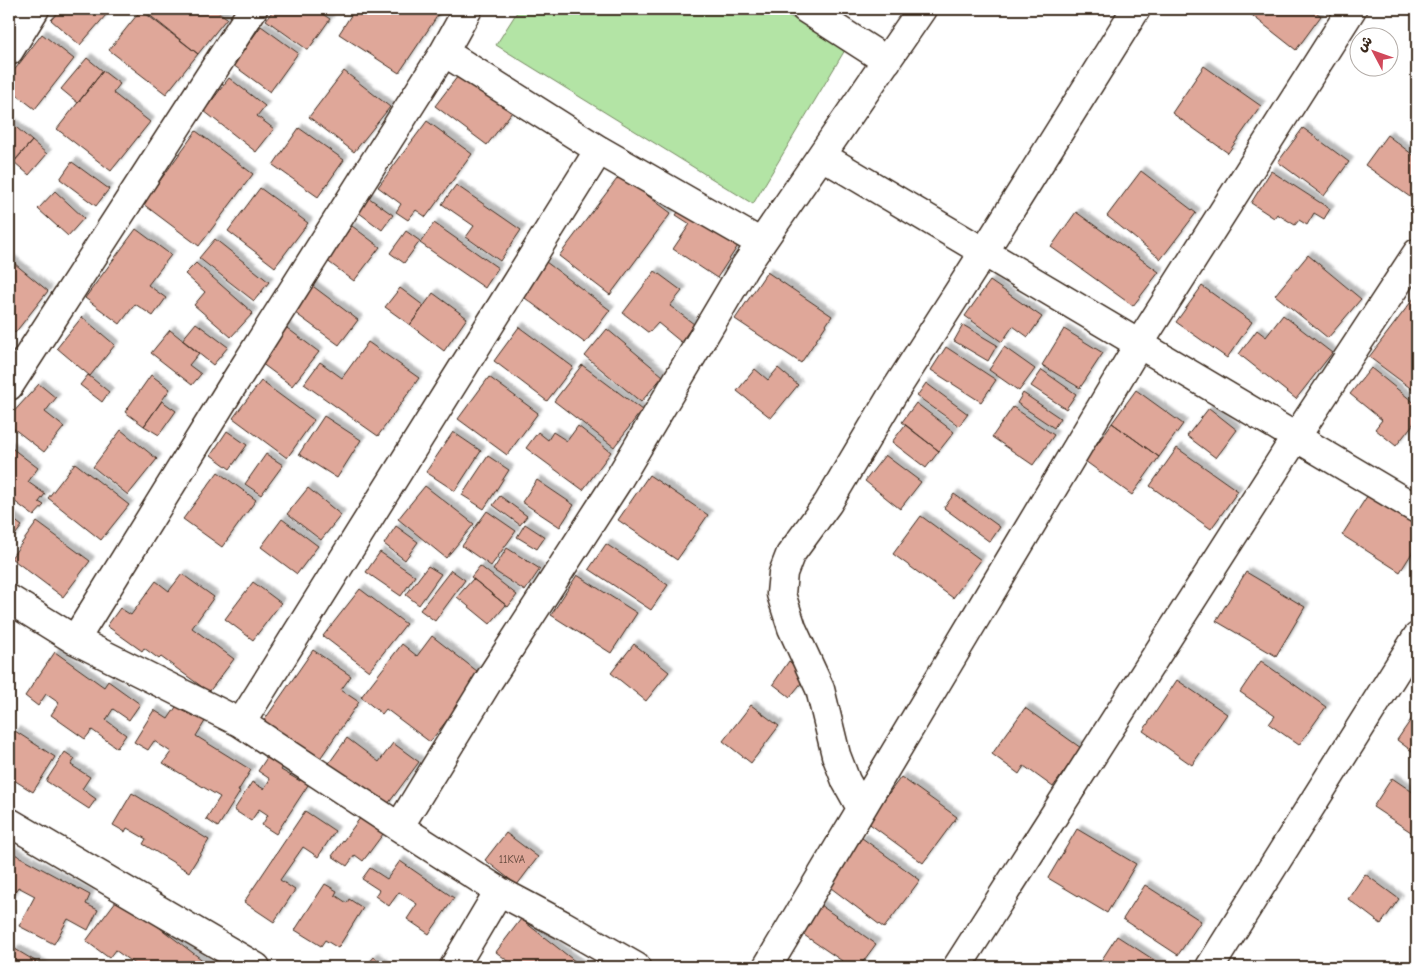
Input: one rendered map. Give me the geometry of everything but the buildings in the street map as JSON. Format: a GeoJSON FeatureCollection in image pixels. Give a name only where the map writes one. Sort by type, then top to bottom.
{"type":"FeatureCollection","features":[{"type":"Feature","properties":{"kind":"street"},"geometry":{"type":"LineString","coordinates":[[9,50],[35,9]]}},
{"type":"Feature","properties":{"kind":"street"},"geometry":{"type":"LineString","coordinates":[[9,386],[253,9]]}},
{"type":"Feature","properties":{"kind":"street"},"geometry":{"type":"LineString","coordinates":[[75,640],[237,379],[444,52],[468,9]]}},
{"type":"Feature","properties":{"kind":"street"},"geometry":{"type":"LineString","coordinates":[[806,9],[887,61]]}},
{"type":"Feature","properties":{"kind":"street"},"geometry":{"type":"LineString","coordinates":[[399,827],[489,680],[617,482],[761,242],[922,9]]}},
{"type":"Feature","properties":{"kind":"street"},"geometry":{"type":"LineString","coordinates":[[861,808],[846,782],[836,755],[820,689],[792,628],[781,594],[783,573],[790,555],[828,503],[891,397],[1136,9]]}},
{"type":"Feature","properties":{"kind":"street"},"geometry":{"type":"LineString","coordinates":[[767,967],[1139,344],[1352,9]]}},
{"type":"Feature","properties":{"kind":"street"},"geometry":{"type":"LineString","coordinates":[[444,52],[599,150],[761,242]]}},
{"type":"Feature","properties":{"kind":"street"},"geometry":{"type":"LineString","coordinates":[[241,723],[599,150]]}},
{"type":"Feature","properties":{"kind":"street"},"geometry":{"type":"LineString","coordinates":[[822,156],[1417,509]]}},
{"type":"Feature","properties":{"kind":"street"},"geometry":{"type":"LineString","coordinates":[[957,967],[1296,437],[1417,253]]}},
{"type":"Feature","properties":{"kind":"street"},"geometry":{"type":"LineString","coordinates":[[9,599],[75,640],[241,723],[499,891],[636,967]]}},
{"type":"Feature","properties":{"kind":"street"},"geometry":{"type":"LineString","coordinates":[[1210,967],[1417,637]]}},
{"type":"Feature","properties":{"kind":"street"},"geometry":{"type":"LineString","coordinates":[[9,822],[256,967]]}},
{"type":"Feature","properties":{"kind":"street"},"geometry":{"type":"LineString","coordinates":[[454,967],[499,891]]}},
{"type":"Feature","properties":{"kind":"green space"},"geometry":{"type":"Polygon","coordinates":[[[519,9],[778,9],[845,50],[753,204],[496,45],[519,9]]]}}]}
